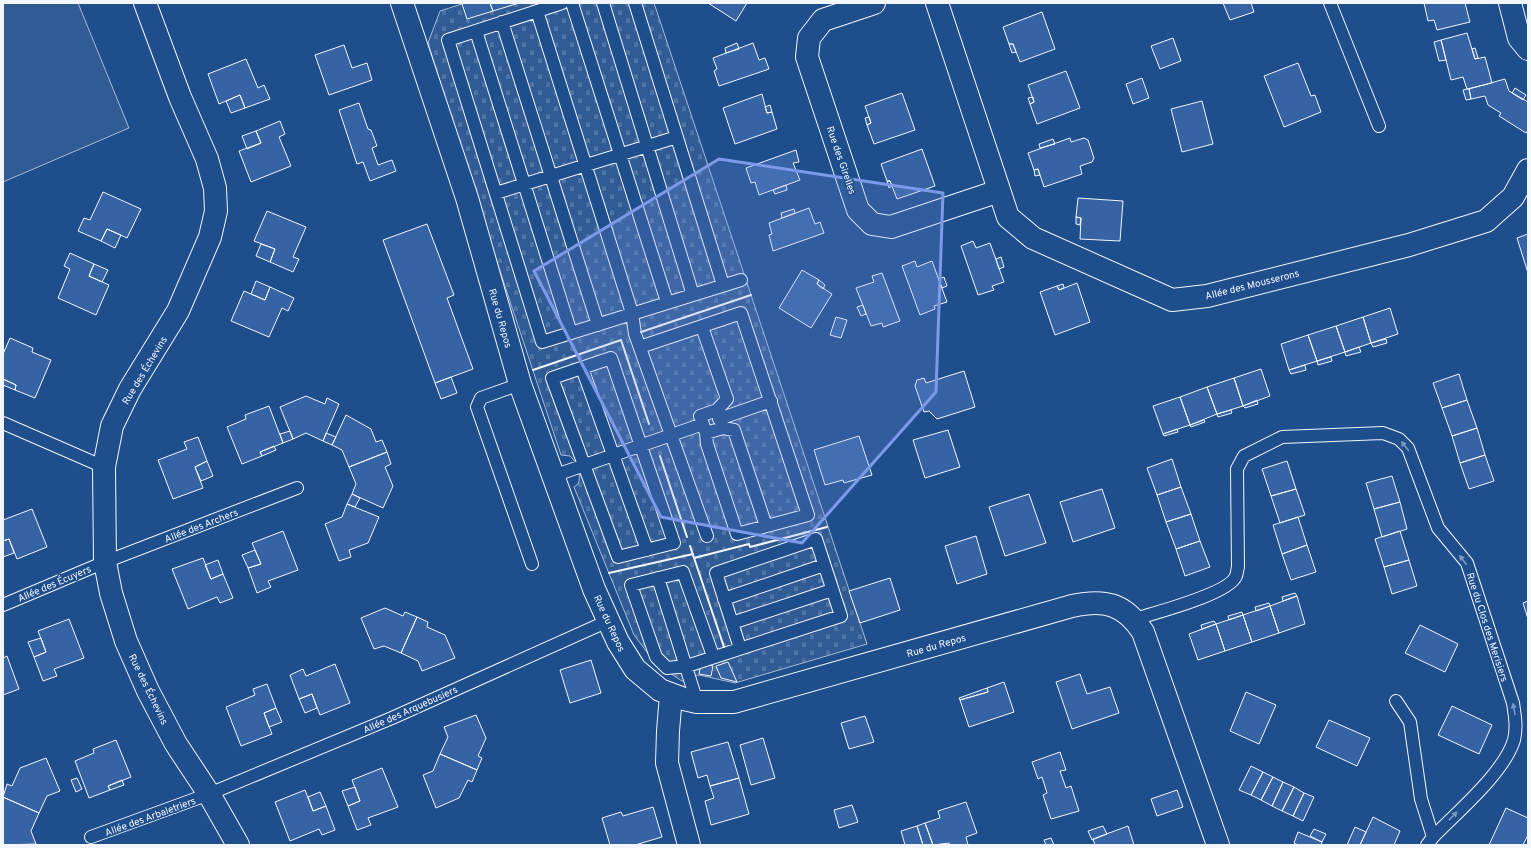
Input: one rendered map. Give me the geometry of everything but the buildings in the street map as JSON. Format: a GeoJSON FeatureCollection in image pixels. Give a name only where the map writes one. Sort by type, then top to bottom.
{"type":"FeatureCollection","features":[{"type":"Feature","properties":{"kind":"street","name":"Rue des Échevins"},"geometry":{"type":"LineString","coordinates":[[145,3],[180,97],[207,159],[215,188],[216,211],[210,237],[178,311],[130,389],[112,426],[104,467],[105,562],[111,593],[126,641],[139,670],[176,744],[209,794],[238,845]]}},
{"type":"Feature","properties":{"kind":"street","name":"Rue du Repos"},"geometry":{"type":"LineString","coordinates":[[402,3],[467,198],[520,384],[594,589],[626,657],[635,669],[660,690],[671,695],[697,702],[734,702],[1092,601],[1108,604],[1125,611],[1135,619],[1143,632],[1218,845]]}},
{"type":"Feature","properties":{"kind":"street","name":"Rue des Girelles"},"geometry":{"type":"LineString","coordinates":[[874,3],[823,20],[809,38],[807,57],[858,210],[872,224],[891,227],[999,191]]}},
{"type":"Feature","properties":{"kind":"street"},"geometry":{"type":"LineString","coordinates":[[937,3],[999,191]]}},
{"type":"Feature","properties":{"kind":"street"},"geometry":{"type":"LineString","coordinates":[[1510,3],[1519,38],[1528,49]]}},
{"type":"Feature","properties":{"kind":"street","name":"Allée des Mousserons"},"geometry":{"type":"LineString","coordinates":[[999,191],[1008,217],[1033,238],[1172,300],[1207,296],[1409,244],[1486,221],[1513,197],[1528,170]]}},
{"type":"Feature","properties":{"kind":"street"},"geometry":{"type":"LineString","coordinates":[[671,695],[668,731],[668,763],[689,845]]}},
{"type":"Feature","properties":{"kind":"lane"},"geometry":{"type":"LineString","coordinates":[[562,3],[448,40],[542,342],[741,280]]}},
{"type":"Feature","properties":{"kind":"lane"},"geometry":{"type":"LineString","coordinates":[[572,3],[667,302]]}},
{"type":"Feature","properties":{"kind":"lane"},"geometry":{"type":"LineString","coordinates":[[603,3],[693,294]]}},
{"type":"Feature","properties":{"kind":"lane"},"geometry":{"type":"LineString","coordinates":[[634,3],[723,285]]}},
{"type":"Feature","properties":{"kind":"lane"},"geometry":{"type":"LineString","coordinates":[[1330,3],[1379,126]]}},
{"type":"Feature","properties":{"kind":"lane"},"geometry":{"type":"LineString","coordinates":[[537,11],[632,313],[635,334],[707,536]]}},
{"type":"Feature","properties":{"kind":"lane"},"geometry":{"type":"LineString","coordinates":[[502,22],[598,325]]}},
{"type":"Feature","properties":{"kind":"lane"},"geometry":{"type":"LineString","coordinates":[[476,31],[571,333]]}},
{"type":"Feature","properties":{"kind":"lane"},"geometry":{"type":"LineString","coordinates":[[496,193],[677,137]]}},
{"type":"Feature","properties":{"kind":"lane"},"geometry":{"type":"LineString","coordinates":[[640,347],[742,313],[808,515],[737,534],[707,444],[705,429],[700,416],[720,419],[734,430],[766,526]]}},
{"type":"Feature","properties":{"kind":"lane"},"geometry":{"type":"LineString","coordinates":[[702,326],[727,399],[720,419]]}},
{"type":"Feature","properties":{"kind":"lane"},"geometry":{"type":"LineString","coordinates":[[611,358],[674,543],[618,557],[583,466],[552,378],[582,368],[611,358]]}},
{"type":"Feature","properties":{"kind":"lane"},"geometry":{"type":"LineString","coordinates":[[582,368],[647,550]]}},
{"type":"Feature","properties":{"kind":"lane"},"geometry":{"type":"LineString","coordinates":[[520,384],[481,398],[477,407],[532,564]]}},
{"type":"Feature","properties":{"kind":"lane"},"geometry":{"type":"LineString","coordinates":[[553,476],[671,435],[705,429],[720,419],[771,401]]}},
{"type":"Feature","properties":{"kind":"lane"},"geometry":{"type":"LineString","coordinates":[[3,424],[104,467]]}},
{"type":"Feature","properties":{"kind":"lane","name":"Rue du Clos des Merisiers"},"geometry":{"type":"LineString","coordinates":[[1135,619],[1196,600],[1224,587],[1236,577],[1238,567],[1236,469],[1244,456],[1282,437],[1383,433],[1399,439],[1408,448],[1438,528],[1467,563],[1513,703],[1516,722],[1514,740],[1506,759],[1492,777],[1430,841]]}},
{"type":"Feature","properties":{"kind":"lane","name":"Allée des Archers"},"geometry":{"type":"LineString","coordinates":[[105,562],[297,488]]}},
{"type":"Feature","properties":{"kind":"lane"},"geometry":{"type":"LineString","coordinates":[[713,656],[683,572],[631,585],[656,657],[667,668],[687,666],[713,656],[740,648],[840,616],[816,539],[716,573],[740,648]]}},
{"type":"Feature","properties":{"kind":"lane","name":"Allée des Écuyers"},"geometry":{"type":"LineString","coordinates":[[3,605],[105,562]]}},
{"type":"Feature","properties":{"kind":"lane"},"geometry":{"type":"LineString","coordinates":[[724,599],[824,565]]}},
{"type":"Feature","properties":{"kind":"lane"},"geometry":{"type":"LineString","coordinates":[[658,578],[687,666],[697,702]]}},
{"type":"Feature","properties":{"kind":"lane"},"geometry":{"type":"LineString","coordinates":[[732,623],[832,590]]}},
{"type":"Feature","properties":{"kind":"lane","name":"Allée des Arquebusiers"},"geometry":{"type":"LineString","coordinates":[[209,794],[392,718],[608,621]]}},
{"type":"Feature","properties":{"kind":"lane","name":"Rue du Clos des Merisiers"},"geometry":{"type":"LineString","coordinates":[[1396,701],[1410,722],[1421,799],[1430,841]]}},
{"type":"Feature","properties":{"kind":"lane","name":"Allée des Arbaletriers"},"geometry":{"type":"LineString","coordinates":[[91,838],[209,794]]}},
{"type":"Feature","properties":{"kind":"highlighted area"},"geometry":{"type":"Polygon","coordinates":[[[719,159],[943,193],[936,392],[802,543],[661,517],[534,271],[719,159]]]}},
{"type":"Feature","properties":{"kind":"green space"},"geometry":{"type":"Polygon","coordinates":[[[3,3],[78,3],[129,128],[3,182],[3,3]]]}},
{"type":"Feature","properties":{"kind":"green space"},"geometry":{"type":"Polygon","coordinates":[[[465,3],[654,3],[867,644],[735,683],[699,675],[682,681],[656,664],[634,635],[574,487],[578,484],[579,480],[577,465],[570,456],[561,455],[483,220],[428,43],[440,11],[465,3]]]}},
{"type":"Feature","properties":{"kind":"wall"},"geometry":{"type":"LineString","coordinates":[[641,332],[751,295]]}},
{"type":"Feature","properties":{"kind":"wall"},"geometry":{"type":"LineString","coordinates":[[533,370],[621,340],[649,424]]}},
{"type":"Feature","properties":{"kind":"wall"},"geometry":{"type":"LineString","coordinates":[[660,456],[687,537]]}},
{"type":"Feature","properties":{"kind":"wall"},"geometry":{"type":"LineString","coordinates":[[694,558],[749,544],[750,547],[827,527]]}},
{"type":"Feature","properties":{"kind":"wall"},"geometry":{"type":"LineString","coordinates":[[690,546],[724,647]]}},
{"type":"Feature","properties":{"kind":"wall"},"geometry":{"type":"LineString","coordinates":[[609,573],[693,554]]}}]}
